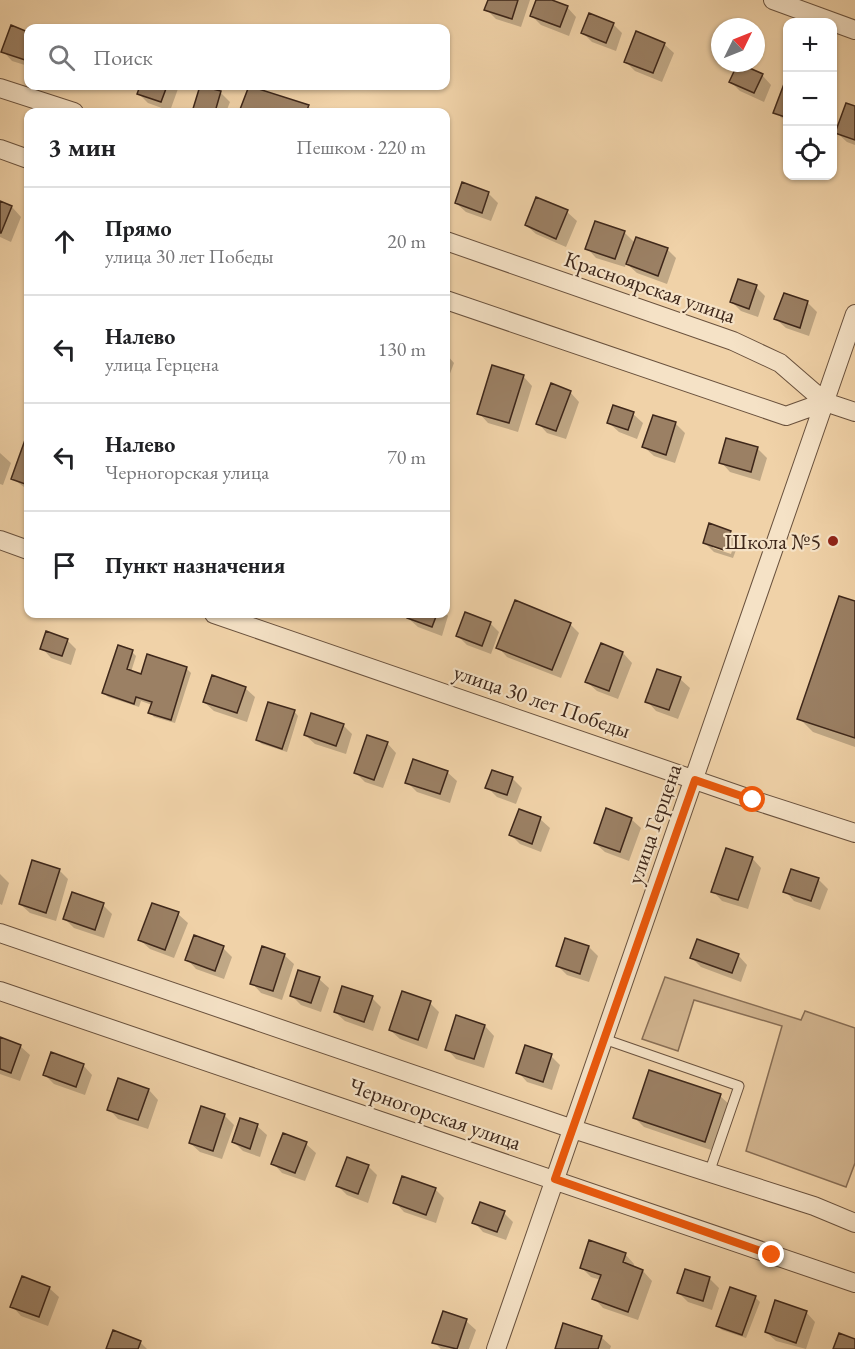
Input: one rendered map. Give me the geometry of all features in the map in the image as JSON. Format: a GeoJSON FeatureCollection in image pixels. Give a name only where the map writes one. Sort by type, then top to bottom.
{"type":"FeatureCollection","features":[{"type":"Feature","properties":{"kind":"street"},"geometry":{"type":"LineString","coordinates":[[773,0],[855,30]]}},
{"type":"Feature","properties":{"kind":"street"},"geometry":{"type":"LineString","coordinates":[[0,88],[62,108]]}},
{"type":"Feature","properties":{"kind":"street"},"geometry":{"type":"LineString","coordinates":[[0,149],[24,158]]}},
{"type":"Feature","properties":{"kind":"street","name":"Красноярская улица"},"geometry":{"type":"LineString","coordinates":[[450,242],[733,341],[780,363],[825,402],[855,412]]}},
{"type":"Feature","properties":{"kind":"street"},"geometry":{"type":"LineString","coordinates":[[450,301],[786,416],[825,402]]}},
{"type":"Feature","properties":{"kind":"street","name":"улица Герцена"},"geometry":{"type":"LineString","coordinates":[[496,1349],[855,314]]}},
{"type":"Feature","properties":{"kind":"street"},"geometry":{"type":"LineString","coordinates":[[0,540],[24,549]]}},
{"type":"Feature","properties":{"kind":"street","name":"улица 30 лет Победы"},"geometry":{"type":"LineString","coordinates":[[226,618],[855,833]]}},
{"type":"Feature","properties":{"kind":"street","name":"Черногорская улица"},"geometry":{"type":"LineString","coordinates":[[0,933],[855,1223]]}},
{"type":"Feature","properties":{"kind":"street","name":"Черногорская улица"},"geometry":{"type":"LineString","coordinates":[[0,991],[855,1282]]}},
{"type":"Feature","properties":{"kind":"lane"},"geometry":{"type":"LineString","coordinates":[[604,1039],[739,1086],[709,1173]]}},
{"type":"Feature","properties":{"kind":"shaded area"},"geometry":{"type":"Polygon","coordinates":[[[665,977],[801,1020],[805,1011],[855,1028],[855,1163],[846,1187],[746,1151],[782,1026],[694,1000],[678,1051],[642,1039],[665,977]]]}},
{"type":"Feature","properties":{"kind":"building"},"geometry":{"type":"Polygon","coordinates":[[[488,0],[518,0],[512,19],[484,10],[488,0]]]}},
{"type":"Feature","properties":{"kind":"building"},"geometry":{"type":"Polygon","coordinates":[[[536,0],[552,0],[568,6],[560,27],[530,16],[536,0]]]}},
{"type":"Feature","properties":{"kind":"building"},"geometry":{"type":"Polygon","coordinates":[[[589,13],[614,23],[606,43],[581,33],[589,13]]]}},
{"type":"Feature","properties":{"kind":"building"},"geometry":{"type":"Polygon","coordinates":[[[11,25],[24,30],[24,60],[1,52],[11,25]]]}},
{"type":"Feature","properties":{"kind":"building"},"geometry":{"type":"Polygon","coordinates":[[[636,31],[665,43],[653,73],[624,62],[636,31]]]}},
{"type":"Feature","properties":{"kind":"building"},"geometry":{"type":"Polygon","coordinates":[[[734,72],[763,74],[754,93],[729,82],[734,72]]]}},
{"type":"Feature","properties":{"kind":"building"},"geometry":{"type":"Polygon","coordinates":[[[783,87],[783,116],[773,113],[783,87]]]}},
{"type":"Feature","properties":{"kind":"building"},"geometry":{"type":"Polygon","coordinates":[[[138,90],[166,90],[161,102],[137,94],[138,90]]]}},
{"type":"Feature","properties":{"kind":"building"},"geometry":{"type":"Polygon","coordinates":[[[199,90],[221,91],[216,108],[193,108],[199,90]]]}},
{"type":"Feature","properties":{"kind":"building"},"geometry":{"type":"Polygon","coordinates":[[[247,90],[262,90],[309,105],[308,108],[241,108],[247,90]]]}},
{"type":"Feature","properties":{"kind":"building"},"geometry":{"type":"Polygon","coordinates":[[[846,103],[855,106],[855,140],[837,134],[846,103]]]}},
{"type":"Feature","properties":{"kind":"building"},"geometry":{"type":"Polygon","coordinates":[[[462,182],[489,192],[482,213],[455,203],[462,182]]]}},
{"type":"Feature","properties":{"kind":"building"},"geometry":{"type":"Polygon","coordinates":[[[536,197],[568,210],[556,239],[525,225],[536,197]]]}},
{"type":"Feature","properties":{"kind":"building"},"geometry":{"type":"Polygon","coordinates":[[[0,201],[12,206],[1,233],[0,233],[0,201]]]}},
{"type":"Feature","properties":{"kind":"building"},"geometry":{"type":"Polygon","coordinates":[[[595,221],[625,231],[615,259],[585,249],[595,221]]]}},
{"type":"Feature","properties":{"kind":"building"},"geometry":{"type":"Polygon","coordinates":[[[636,237],[668,248],[658,276],[626,264],[636,237]]]}},
{"type":"Feature","properties":{"kind":"building"},"geometry":{"type":"Polygon","coordinates":[[[738,279],[757,285],[749,309],[730,302],[738,279]]]}},
{"type":"Feature","properties":{"kind":"building"},"geometry":{"type":"Polygon","coordinates":[[[784,293],[808,301],[800,328],[774,319],[784,293]]]}},
{"type":"Feature","properties":{"kind":"building"},"geometry":{"type":"Polygon","coordinates":[[[492,365],[524,375],[509,423],[477,414],[492,365]]]}},
{"type":"Feature","properties":{"kind":"building"},"geometry":{"type":"Polygon","coordinates":[[[551,383],[571,391],[556,431],[536,424],[551,383]]]}},
{"type":"Feature","properties":{"kind":"building"},"geometry":{"type":"Polygon","coordinates":[[[613,405],[634,412],[628,430],[607,423],[613,405]]]}},
{"type":"Feature","properties":{"kind":"building"},"geometry":{"type":"Polygon","coordinates":[[[653,415],[676,422],[666,455],[642,447],[653,415]]]}},
{"type":"Feature","properties":{"kind":"building"},"geometry":{"type":"Polygon","coordinates":[[[726,438],[758,447],[751,472],[719,463],[726,438]]]}},
{"type":"Feature","properties":{"kind":"building"},"geometry":{"type":"Polygon","coordinates":[[[24,443],[24,484],[11,479],[24,443]]]}},
{"type":"Feature","properties":{"kind":"building"},"geometry":{"type":"Polygon","coordinates":[[[709,523],[731,531],[724,550],[703,543],[709,523]]]}},
{"type":"Feature","properties":{"kind":"building"},"geometry":{"type":"Polygon","coordinates":[[[839,596],[855,601],[855,738],[797,719],[839,596]]]}},
{"type":"Feature","properties":{"kind":"building"},"geometry":{"type":"Polygon","coordinates":[[[515,600],[571,623],[552,670],[496,648],[515,600]]]}},
{"type":"Feature","properties":{"kind":"building"},"geometry":{"type":"Polygon","coordinates":[[[465,612],[491,622],[482,646],[456,636],[465,612]]]}},
{"type":"Feature","properties":{"kind":"building"},"geometry":{"type":"Polygon","coordinates":[[[407,618],[435,618],[432,627],[407,618]]]}},
{"type":"Feature","properties":{"kind":"building"},"geometry":{"type":"Polygon","coordinates":[[[46,631],[68,639],[62,656],[40,649],[46,631]]]}},
{"type":"Feature","properties":{"kind":"building"},"geometry":{"type":"Polygon","coordinates":[[[601,643],[623,652],[609,691],[585,682],[601,643]]]}},
{"type":"Feature","properties":{"kind":"building"},"geometry":{"type":"Polygon","coordinates":[[[118,645],[133,650],[127,669],[141,674],[147,654],[187,667],[171,720],[148,713],[152,702],[136,697],[134,704],[102,693],[118,645]]]}},
{"type":"Feature","properties":{"kind":"building"},"geometry":{"type":"Polygon","coordinates":[[[657,669],[681,677],[669,710],[645,702],[657,669]]]}},
{"type":"Feature","properties":{"kind":"building"},"geometry":{"type":"Polygon","coordinates":[[[212,675],[246,687],[237,713],[203,702],[212,675]]]}},
{"type":"Feature","properties":{"kind":"building"},"geometry":{"type":"Polygon","coordinates":[[[268,702],[295,710],[282,749],[256,740],[268,702]]]}},
{"type":"Feature","properties":{"kind":"building"},"geometry":{"type":"Polygon","coordinates":[[[311,713],[344,724],[336,746],[304,735],[311,713]]]}},
{"type":"Feature","properties":{"kind":"building"},"geometry":{"type":"Polygon","coordinates":[[[367,735],[388,742],[374,780],[354,773],[367,735]]]}},
{"type":"Feature","properties":{"kind":"building"},"geometry":{"type":"Polygon","coordinates":[[[413,759],[448,771],[440,794],[405,783],[413,759]]]}},
{"type":"Feature","properties":{"kind":"building"},"geometry":{"type":"Polygon","coordinates":[[[492,770],[513,777],[507,795],[485,788],[492,770]]]}},
{"type":"Feature","properties":{"kind":"building"},"geometry":{"type":"Polygon","coordinates":[[[606,808],[632,818],[620,852],[594,843],[606,808]]]}},
{"type":"Feature","properties":{"kind":"building"},"geometry":{"type":"Polygon","coordinates":[[[519,809],[541,817],[532,844],[509,835],[519,809]]]}},
{"type":"Feature","properties":{"kind":"building"},"geometry":{"type":"Polygon","coordinates":[[[726,848],[753,857],[738,900],[711,892],[726,848]]]}},
{"type":"Feature","properties":{"kind":"building"},"geometry":{"type":"Polygon","coordinates":[[[32,860],[60,869],[46,913],[19,904],[32,860]]]}},
{"type":"Feature","properties":{"kind":"building"},"geometry":{"type":"Polygon","coordinates":[[[791,869],[819,878],[811,901],[783,892],[791,869]]]}},
{"type":"Feature","properties":{"kind":"building"},"geometry":{"type":"Polygon","coordinates":[[[72,892],[104,903],[95,930],[63,919],[72,892]]]}},
{"type":"Feature","properties":{"kind":"building"},"geometry":{"type":"Polygon","coordinates":[[[152,903],[179,912],[165,950],[138,940],[152,903]]]}},
{"type":"Feature","properties":{"kind":"building"},"geometry":{"type":"Polygon","coordinates":[[[194,935],[224,946],[215,971],[185,960],[194,935]]]}},
{"type":"Feature","properties":{"kind":"building"},"geometry":{"type":"Polygon","coordinates":[[[565,938],[589,946],[580,974],[556,966],[565,938]]]}},
{"type":"Feature","properties":{"kind":"building"},"geometry":{"type":"Polygon","coordinates":[[[697,939],[739,954],[732,973],[690,958],[697,939]]]}},
{"type":"Feature","properties":{"kind":"building"},"geometry":{"type":"Polygon","coordinates":[[[262,946],[285,954],[273,991],[250,984],[262,946]]]}},
{"type":"Feature","properties":{"kind":"building"},"geometry":{"type":"Polygon","coordinates":[[[298,970],[320,977],[311,1003],[290,996],[298,970]]]}},
{"type":"Feature","properties":{"kind":"building"},"geometry":{"type":"Polygon","coordinates":[[[342,986],[373,996],[364,1022],[334,1012],[342,986]]]}},
{"type":"Feature","properties":{"kind":"building"},"geometry":{"type":"Polygon","coordinates":[[[402,991],[431,1001],[418,1040],[389,1030],[402,991]]]}},
{"type":"Feature","properties":{"kind":"building"},"geometry":{"type":"Polygon","coordinates":[[[456,1015],[485,1025],[474,1059],[445,1050],[456,1015]]]}},
{"type":"Feature","properties":{"kind":"building"},"geometry":{"type":"Polygon","coordinates":[[[0,1037],[21,1045],[11,1073],[0,1069],[0,1037]]]}},
{"type":"Feature","properties":{"kind":"building"},"geometry":{"type":"Polygon","coordinates":[[[525,1045],[552,1054],[543,1082],[516,1073],[525,1045]]]}},
{"type":"Feature","properties":{"kind":"building"},"geometry":{"type":"Polygon","coordinates":[[[51,1052],[84,1064],[76,1087],[43,1075],[51,1052]]]}},
{"type":"Feature","properties":{"kind":"building"},"geometry":{"type":"Polygon","coordinates":[[[649,1070],[721,1094],[705,1142],[633,1118],[649,1070]]]}},
{"type":"Feature","properties":{"kind":"building"},"geometry":{"type":"Polygon","coordinates":[[[118,1078],[149,1089],[138,1120],[107,1110],[118,1078]]]}},
{"type":"Feature","properties":{"kind":"building"},"geometry":{"type":"Polygon","coordinates":[[[201,1106],[225,1114],[213,1151],[189,1143],[201,1106]]]}},
{"type":"Feature","properties":{"kind":"building"},"geometry":{"type":"Polygon","coordinates":[[[240,1118],[258,1124],[250,1149],[232,1142],[240,1118]]]}},
{"type":"Feature","properties":{"kind":"building"},"geometry":{"type":"Polygon","coordinates":[[[283,1133],[307,1142],[295,1173],[271,1164],[283,1133]]]}},
{"type":"Feature","properties":{"kind":"building"},"geometry":{"type":"Polygon","coordinates":[[[347,1157],[369,1165],[358,1194],[336,1186],[347,1157]]]}},
{"type":"Feature","properties":{"kind":"building"},"geometry":{"type":"Polygon","coordinates":[[[402,1176],[436,1188],[426,1215],[393,1203],[402,1176]]]}},
{"type":"Feature","properties":{"kind":"building"},"geometry":{"type":"Polygon","coordinates":[[[480,1202],[505,1211],[497,1232],[472,1223],[480,1202]]]}},
{"type":"Feature","properties":{"kind":"building"},"geometry":{"type":"Polygon","coordinates":[[[589,1240],[626,1253],[623,1262],[643,1270],[628,1312],[592,1299],[601,1275],[580,1268],[589,1240]]]}},
{"type":"Feature","properties":{"kind":"building"},"geometry":{"type":"Polygon","coordinates":[[[685,1269],[710,1277],[703,1301],[677,1293],[685,1269]]]}},
{"type":"Feature","properties":{"kind":"building"},"geometry":{"type":"Polygon","coordinates":[[[22,1276],[50,1287],[39,1317],[10,1307],[22,1276]]]}},
{"type":"Feature","properties":{"kind":"building"},"geometry":{"type":"Polygon","coordinates":[[[730,1287],[756,1296],[742,1335],[716,1326],[730,1287]]]}},
{"type":"Feature","properties":{"kind":"building"},"geometry":{"type":"Polygon","coordinates":[[[775,1300],[807,1311],[796,1343],[765,1332],[775,1300]]]}},
{"type":"Feature","properties":{"kind":"building"},"geometry":{"type":"Polygon","coordinates":[[[443,1311],[467,1319],[457,1349],[432,1343],[443,1311]]]}},
{"type":"Feature","properties":{"kind":"building"},"geometry":{"type":"Polygon","coordinates":[[[563,1323],[602,1336],[598,1349],[555,1349],[563,1323]]]}},
{"type":"Feature","properties":{"kind":"building"},"geometry":{"type":"Polygon","coordinates":[[[113,1330],[141,1341],[138,1349],[106,1349],[113,1330]]]}},
{"type":"Feature","properties":{"kind":"building"},"geometry":{"type":"Polygon","coordinates":[[[839,1333],[855,1339],[855,1349],[833,1349],[839,1333]]]}},
{"type":"Feature","properties":{"kind":"place","name":"Школа №5"},"geometry":{"type":"Point","coordinates":[833,541]}},
{"type":"Feature","properties":{"kind":"route"},"geometry":{"type":"LineString","coordinates":[[753,800],[695,780],[555,1179],[772,1255]]}}]}
